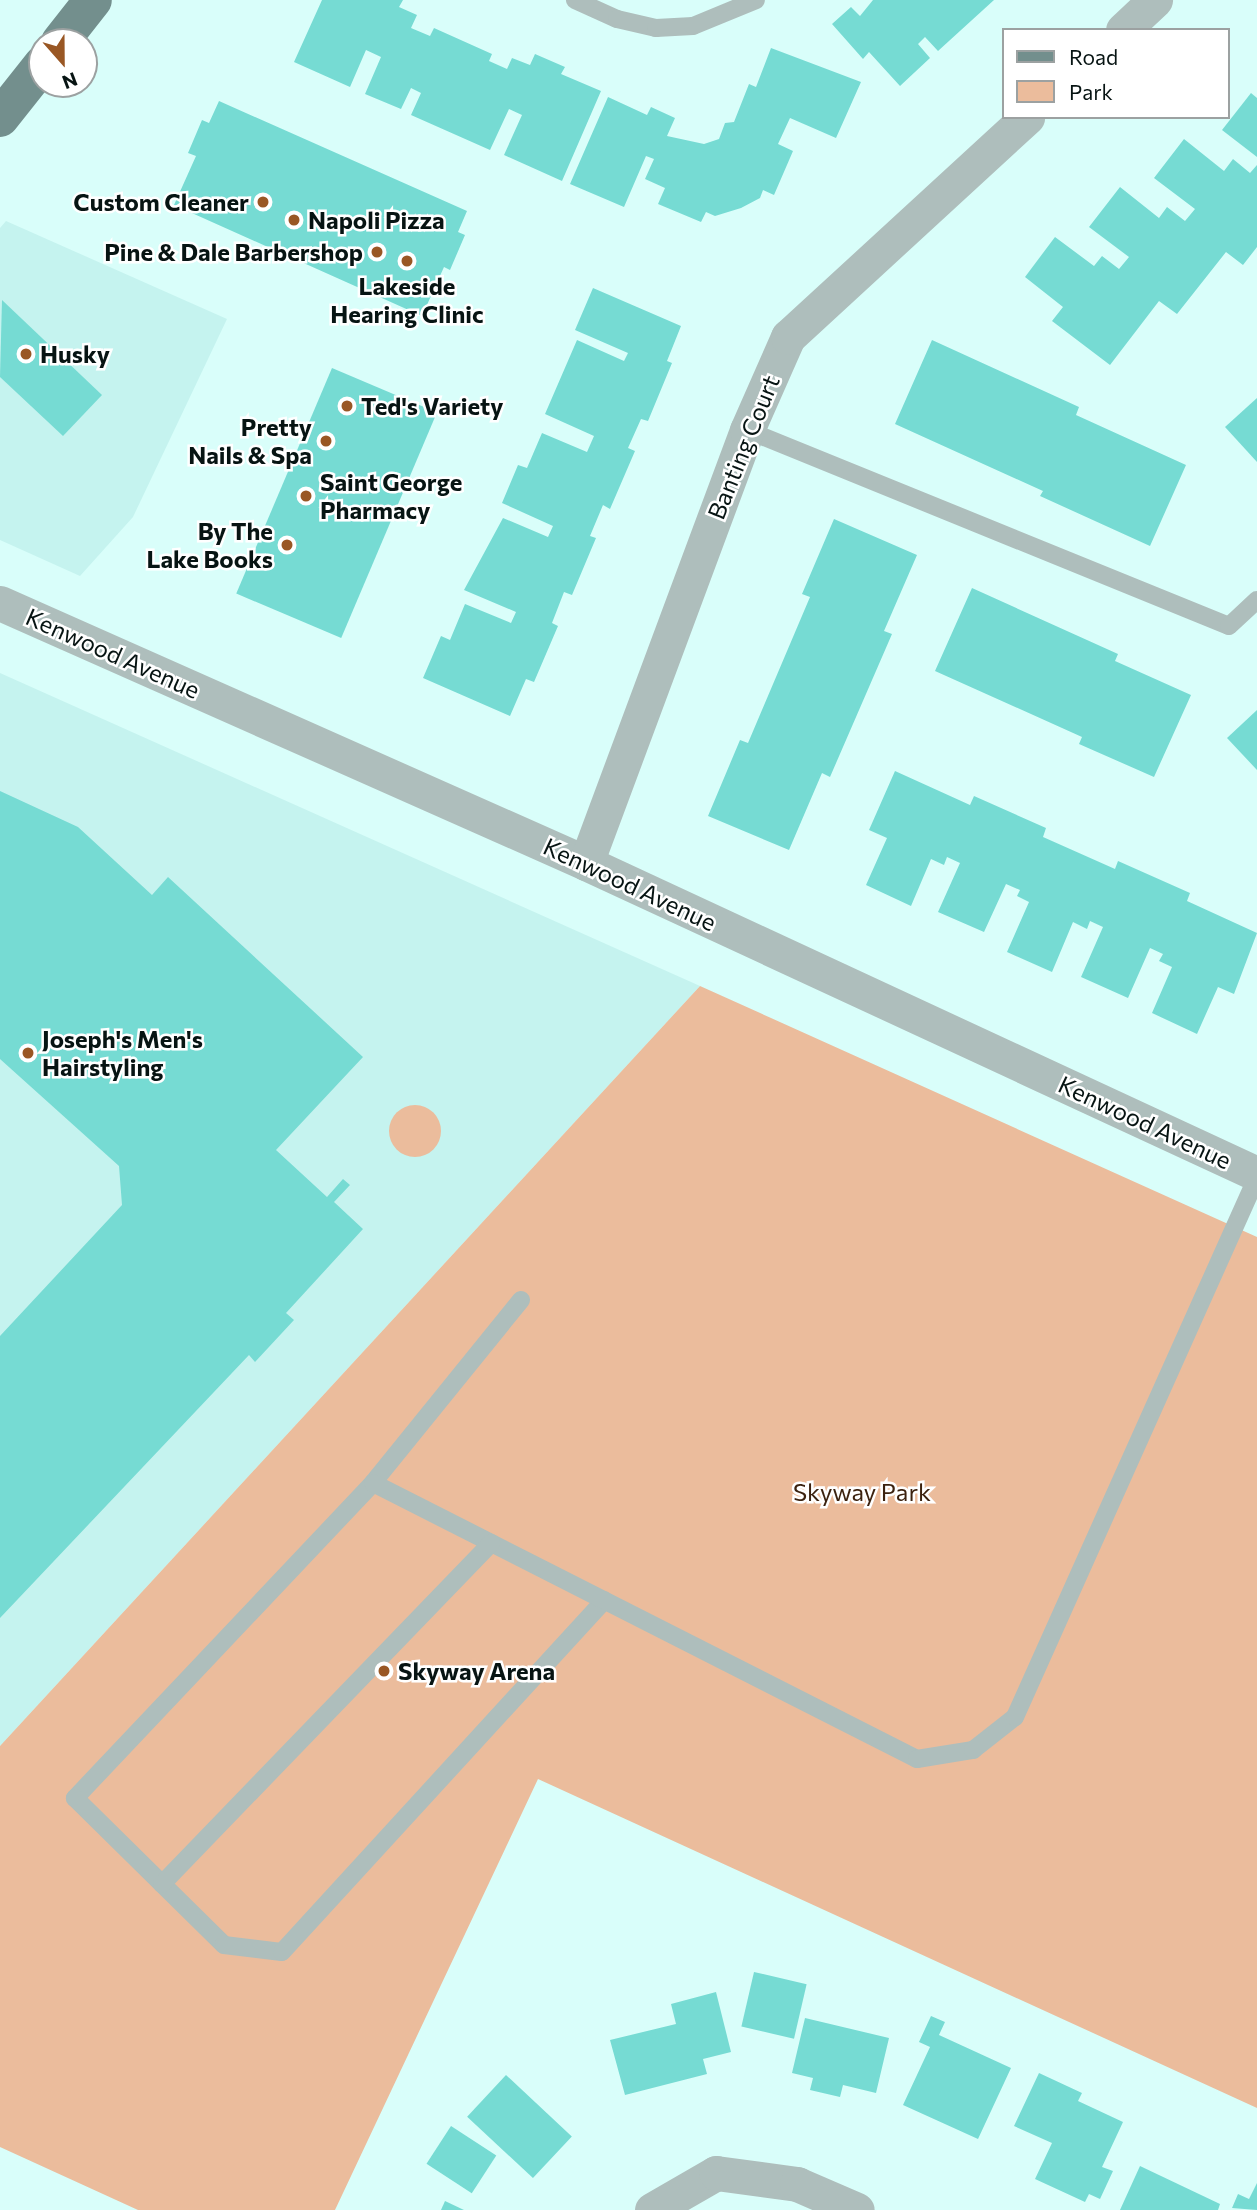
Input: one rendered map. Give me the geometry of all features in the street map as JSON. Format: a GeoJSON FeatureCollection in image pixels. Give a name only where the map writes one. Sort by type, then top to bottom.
{"type":"FeatureCollection","features":[{"type":"Feature","properties":{"kind":"main road"},"geometry":{"type":"LineString","coordinates":[[71,28],[93,0]]}},
{"type":"Feature","properties":{"kind":"main road"},"geometry":{"type":"LineString","coordinates":[[0,118],[28,83]]}},
{"type":"Feature","properties":{"kind":"street"},"geometry":{"type":"LineString","coordinates":[[1125,28],[1155,0]]}},
{"type":"Feature","properties":{"kind":"street","name":"Banting Court"},"geometry":{"type":"LineString","coordinates":[[586,863],[747,430],[788,337],[1025,119]]}},
{"type":"Feature","properties":{"kind":"street","name":"Kenwood Avenue"},"geometry":{"type":"LineString","coordinates":[[0,603],[586,863],[1257,1175]]}},
{"type":"Feature","properties":{"kind":"street"},"geometry":{"type":"LineString","coordinates":[[652,2210],[716,2173],[797,2184],[857,2210]]}},
{"type":"Feature","properties":{"kind":"lane"},"geometry":{"type":"LineString","coordinates":[[575,0],[617,19],[656,28],[693,26],[756,0]]}},
{"type":"Feature","properties":{"kind":"lane"},"geometry":{"type":"LineString","coordinates":[[747,430],[1229,626],[1257,600]]}},
{"type":"Feature","properties":{"kind":"lane"},"geometry":{"type":"LineString","coordinates":[[373,1483],[917,1759],[973,1750],[1015,1717],[1257,1175]]}},
{"type":"Feature","properties":{"kind":"lane"},"geometry":{"type":"LineString","coordinates":[[520,1300],[373,1483],[75,1798],[223,1945],[282,1952],[604,1600]]}},
{"type":"Feature","properties":{"kind":"lane"},"geometry":{"type":"LineString","coordinates":[[162,1884],[491,1543]]}},
{"type":"Feature","properties":{"kind":"shaded area"},"geometry":{"type":"Polygon","coordinates":[[[6,221],[227,319],[133,517],[80,576],[0,540],[0,228],[6,221]]]}},
{"type":"Feature","properties":{"kind":"shaded area"},"geometry":{"type":"Polygon","coordinates":[[[0,673],[700,986],[0,1746],[0,673]]]}},
{"type":"Feature","properties":{"kind":"green space","name":"Skyway Park"},"geometry":{"type":"Polygon","coordinates":[[[700,986],[1257,1237],[1257,2108],[538,1779],[335,2210],[138,2210],[0,2147],[0,1746],[700,986]]]}},
{"type":"Feature","properties":{"kind":"green space"},"geometry":{"type":"Polygon","coordinates":[[[415,1105],[425,1107],[433,1113],[439,1121],[439,1141],[433,1149],[425,1155],[415,1157],[405,1155],[397,1149],[391,1141],[389,1131],[391,1121],[397,1113],[405,1107],[415,1105]]]}},
{"type":"Feature","properties":{"kind":"building"},"geometry":{"type":"Polygon","coordinates":[[[322,0],[403,0],[399,7],[417,15],[411,28],[430,36],[434,28],[492,54],[489,61],[507,69],[512,58],[530,65],[535,54],[565,67],[561,74],[601,91],[562,181],[504,155],[522,115],[509,109],[490,150],[411,115],[421,93],[411,88],[401,109],[365,94],[381,57],[366,50],[350,87],[294,62],[322,0]]]}},
{"type":"Feature","properties":{"kind":"building"},"geometry":{"type":"Polygon","coordinates":[[[873,0],[994,0],[938,51],[925,37],[918,44],[930,58],[900,86],[869,52],[863,59],[832,24],[851,7],[860,16],[873,0]]]}},
{"type":"Feature","properties":{"kind":"building"},"geometry":{"type":"Polygon","coordinates":[[[771,48],[861,82],[836,138],[790,118],[778,144],[793,151],[774,195],[763,190],[760,198],[741,208],[715,216],[706,212],[701,222],[658,204],[665,188],[645,179],[654,159],[646,156],[624,207],[570,184],[608,97],[647,115],[651,107],[675,118],[667,136],[704,144],[719,139],[725,123],[734,122],[749,84],[756,87],[771,48]]]}},
{"type":"Feature","properties":{"kind":"building"},"geometry":{"type":"Polygon","coordinates":[[[1251,93],[1257,98],[1257,157],[1222,130],[1251,93]]]}},
{"type":"Feature","properties":{"kind":"building"},"geometry":{"type":"Polygon","coordinates":[[[219,101],[467,211],[458,232],[465,235],[450,270],[444,267],[422,316],[174,205],[196,156],[188,153],[202,120],[209,123],[219,101]]]}},
{"type":"Feature","properties":{"kind":"building"},"geometry":{"type":"Polygon","coordinates":[[[1184,139],[1224,171],[1233,159],[1250,173],[1257,165],[1257,247],[1243,265],[1226,252],[1177,314],[1159,301],[1110,365],[1052,321],[1063,307],[1025,277],[1055,237],[1094,266],[1102,256],[1119,269],[1129,257],[1089,227],[1120,187],[1159,218],[1167,207],[1185,221],[1195,209],[1154,178],[1184,139]]]}},
{"type":"Feature","properties":{"kind":"building"},"geometry":{"type":"Polygon","coordinates":[[[593,288],[681,326],[667,361],[672,363],[648,421],[641,419],[628,448],[635,451],[610,509],[603,505],[590,536],[596,538],[572,595],[564,592],[552,623],[558,626],[534,682],[526,679],[510,716],[423,678],[441,636],[450,640],[465,604],[511,623],[516,612],[464,590],[503,518],[548,537],[553,526],[502,503],[518,465],[527,468],[542,433],[587,452],[594,436],[545,414],[577,340],[624,361],[628,353],[575,330],[593,288]]]}},
{"type":"Feature","properties":{"kind":"building"},"geometry":{"type":"Polygon","coordinates":[[[2,300],[102,395],[63,436],[0,377],[2,300]]]}},
{"type":"Feature","properties":{"kind":"building"},"geometry":{"type":"Polygon","coordinates":[[[932,340],[1079,407],[1076,415],[1186,465],[1150,546],[1040,496],[1043,491],[895,424],[932,340]]]}},
{"type":"Feature","properties":{"kind":"building"},"geometry":{"type":"Polygon","coordinates":[[[332,368],[437,413],[341,638],[236,594],[332,368]]]}},
{"type":"Feature","properties":{"kind":"building"},"geometry":{"type":"Polygon","coordinates":[[[1257,398],[1257,462],[1225,427],[1257,398]]]}},
{"type":"Feature","properties":{"kind":"building"},"geometry":{"type":"Polygon","coordinates":[[[834,519],[917,555],[884,631],[892,634],[830,777],[822,773],[789,850],[708,816],[740,740],[748,743],[810,597],[802,594],[834,519]]]}},
{"type":"Feature","properties":{"kind":"building"},"geometry":{"type":"Polygon","coordinates":[[[972,588],[1118,654],[1115,661],[1191,695],[1154,777],[1079,744],[1082,737],[935,671],[972,588]]]}},
{"type":"Feature","properties":{"kind":"building"},"geometry":{"type":"Polygon","coordinates":[[[1257,710],[1257,770],[1227,738],[1257,710]]]}},
{"type":"Feature","properties":{"kind":"building"},"geometry":{"type":"Polygon","coordinates":[[[895,771],[970,805],[974,796],[1046,828],[1043,837],[1115,869],[1118,861],[1190,893],[1187,901],[1257,933],[1234,994],[1218,987],[1197,1034],[1152,1013],[1172,967],[1159,961],[1163,954],[1150,948],[1128,998],[1081,977],[1103,927],[1090,921],[1087,929],[1073,922],[1052,972],[1007,952],[1029,902],[1017,896],[1020,890],[1006,884],[984,932],[938,912],[960,863],[947,857],[944,865],[931,859],[911,906],[866,885],[887,838],[869,830],[895,771]]]}},
{"type":"Feature","properties":{"kind":"building"},"geometry":{"type":"Polygon","coordinates":[[[0,791],[78,827],[152,895],[168,877],[363,1057],[276,1150],[327,1197],[343,1179],[350,1185],[334,1202],[363,1229],[286,1313],[294,1320],[255,1362],[249,1355],[0,1618],[0,1336],[122,1205],[119,1166],[0,1059],[0,791]]]}},
{"type":"Feature","properties":{"kind":"building"},"geometry":{"type":"Polygon","coordinates":[[[754,1972],[807,1984],[794,2039],[741,2027],[754,1972]]]}},
{"type":"Feature","properties":{"kind":"building"},"geometry":{"type":"Polygon","coordinates":[[[716,1992],[731,2052],[703,2059],[707,2074],[625,2095],[610,2040],[676,2024],[671,2004],[716,1992]]]}},
{"type":"Feature","properties":{"kind":"building"},"geometry":{"type":"Polygon","coordinates":[[[931,2016],[945,2022],[939,2035],[1011,2068],[978,2139],[903,2105],[930,2047],[919,2042],[931,2016]]]}},
{"type":"Feature","properties":{"kind":"building"},"geometry":{"type":"Polygon","coordinates":[[[805,2018],[889,2038],[876,2093],[843,2085],[840,2097],[810,2090],[813,2078],[792,2073],[805,2018]]]}},
{"type":"Feature","properties":{"kind":"building"},"geometry":{"type":"Polygon","coordinates":[[[1039,2073],[1082,2093],[1078,2101],[1123,2122],[1102,2167],[1113,2171],[1100,2199],[1089,2194],[1085,2202],[1035,2179],[1052,2143],[1014,2126],[1039,2073]]]}},
{"type":"Feature","properties":{"kind":"building"},"geometry":{"type":"Polygon","coordinates":[[[506,2075],[572,2136],[533,2178],[467,2117],[506,2075]]]}},
{"type":"Feature","properties":{"kind":"building"},"geometry":{"type":"Polygon","coordinates":[[[451,2126],[496,2155],[472,2193],[426,2164],[451,2126]]]}},
{"type":"Feature","properties":{"kind":"building"},"geometry":{"type":"Polygon","coordinates":[[[1140,2166],[1220,2204],[1218,2210],[1120,2210],[1140,2166]]]}},
{"type":"Feature","properties":{"kind":"building"},"geometry":{"type":"Polygon","coordinates":[[[1257,2183],[1257,2210],[1232,2208],[1238,2194],[1249,2199],[1257,2183]]]}},
{"type":"Feature","properties":{"kind":"building"},"geometry":{"type":"Polygon","coordinates":[[[445,2201],[464,2210],[441,2210],[445,2201]]]}},
{"type":"Feature","properties":{"kind":"place","name":"Custom Cleaner"},"geometry":{"type":"Point","coordinates":[263,202]}},
{"type":"Feature","properties":{"kind":"place","name":"Napoli Pizza"},"geometry":{"type":"Point","coordinates":[294,220]}},
{"type":"Feature","properties":{"kind":"place","name":"Pine & Dale Barbershop"},"geometry":{"type":"Point","coordinates":[377,252]}},
{"type":"Feature","properties":{"kind":"place","name":"Lakeside Hearing Clinic"},"geometry":{"type":"Point","coordinates":[407,261]}},
{"type":"Feature","properties":{"kind":"place","name":"Husky"},"geometry":{"type":"Point","coordinates":[26,354]}},
{"type":"Feature","properties":{"kind":"place","name":"Ted's Variety"},"geometry":{"type":"Point","coordinates":[347,406]}},
{"type":"Feature","properties":{"kind":"place","name":"Pretty Nails & Spa"},"geometry":{"type":"Point","coordinates":[326,441]}},
{"type":"Feature","properties":{"kind":"place","name":"Saint George Pharmacy"},"geometry":{"type":"Point","coordinates":[306,496]}},
{"type":"Feature","properties":{"kind":"place","name":"By The Lake Books"},"geometry":{"type":"Point","coordinates":[287,545]}},
{"type":"Feature","properties":{"kind":"place","name":"Joseph's Men's Hairstyling"},"geometry":{"type":"Point","coordinates":[28,1053]}},
{"type":"Feature","properties":{"kind":"place","name":"Skyway Arena"},"geometry":{"type":"Point","coordinates":[384,1671]}}]}
